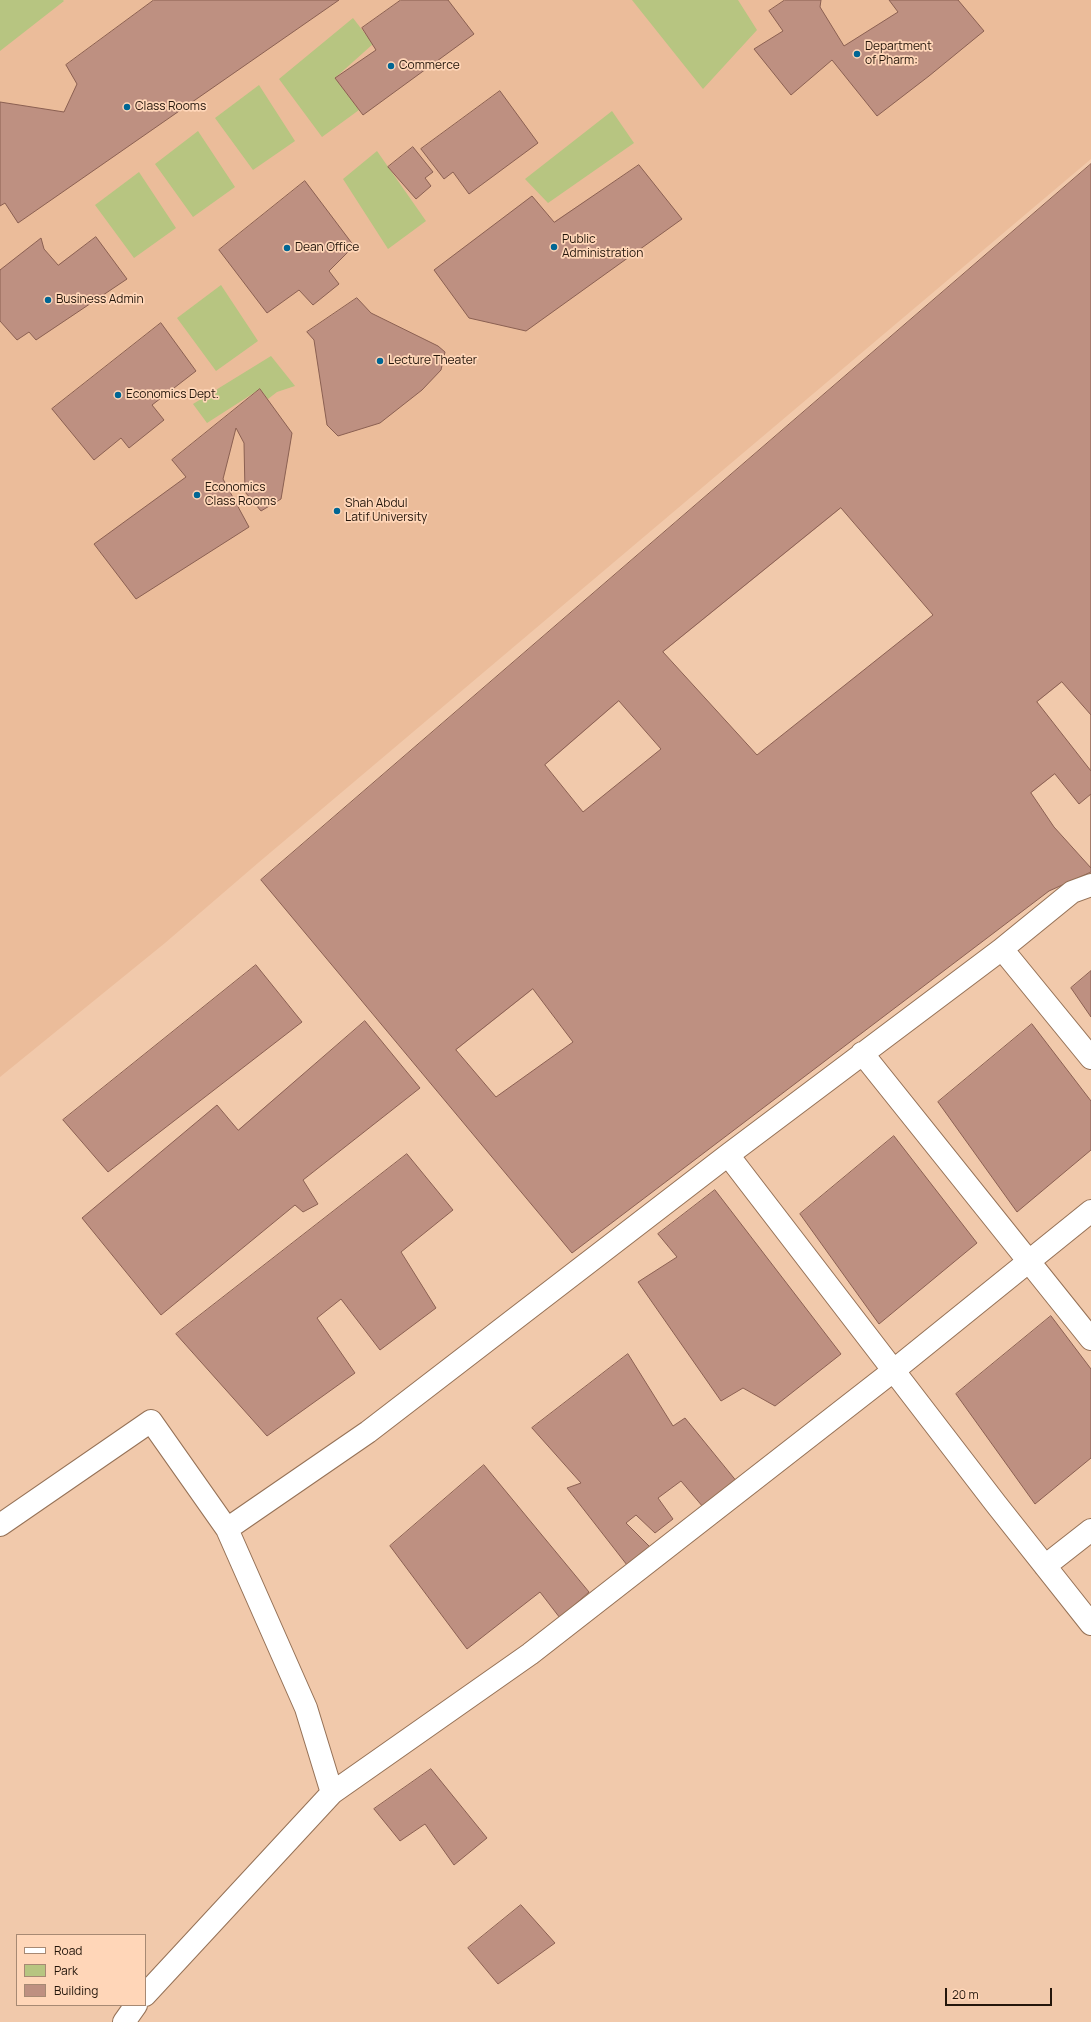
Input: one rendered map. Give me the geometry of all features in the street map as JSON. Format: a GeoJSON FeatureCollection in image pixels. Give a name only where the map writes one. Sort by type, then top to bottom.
{"type":"FeatureCollection","features":[{"type":"Feature","properties":{"kind":"street"},"geometry":{"type":"LineString","coordinates":[[227,1529],[368,1432],[728,1155],[1002,949],[1072,892],[1091,885]]}},
{"type":"Feature","properties":{"kind":"street"},"geometry":{"type":"LineString","coordinates":[[1002,949],[1091,1058]]}},
{"type":"Feature","properties":{"kind":"street"},"geometry":{"type":"LineString","coordinates":[[862,1054],[1091,1339]]}},
{"type":"Feature","properties":{"kind":"street"},"geometry":{"type":"LineString","coordinates":[[728,1155],[893,1371],[1091,1624]]}},
{"type":"Feature","properties":{"kind":"street"},"geometry":{"type":"LineString","coordinates":[[146,1994],[332,1793],[530,1654],[893,1371],[1091,1211]]}},
{"type":"Feature","properties":{"kind":"street"},"geometry":{"type":"LineString","coordinates":[[0,1525],[151,1421],[227,1529],[306,1708],[332,1793]]}},
{"type":"Feature","properties":{"kind":"street"},"geometry":{"type":"LineString","coordinates":[[1045,1566],[1091,1530]]}},
{"type":"Feature","properties":{"kind":"street"},"geometry":{"type":"LineString","coordinates":[[124,2022],[135,2006]]}},
{"type":"Feature","properties":{"kind":"shaded area","name":"Shah Abdul Latif University"},"geometry":{"type":"Polygon","coordinates":[[[0,0],[1091,0],[1091,159],[165,943],[0,1077],[0,0]]]}},
{"type":"Feature","properties":{"kind":"green space"},"geometry":{"type":"Polygon","coordinates":[[[0,0],[63,0],[64,1],[0,51],[0,0]]]}},
{"type":"Feature","properties":{"kind":"green space"},"geometry":{"type":"Polygon","coordinates":[[[632,0],[738,0],[757,30],[703,89],[632,0]]]}},
{"type":"Feature","properties":{"kind":"green space"},"geometry":{"type":"Polygon","coordinates":[[[353,18],[373,44],[335,78],[359,110],[322,137],[279,79],[353,18]]]}},
{"type":"Feature","properties":{"kind":"green space"},"geometry":{"type":"Polygon","coordinates":[[[259,85],[295,141],[253,170],[215,118],[259,85]]]}},
{"type":"Feature","properties":{"kind":"green space"},"geometry":{"type":"Polygon","coordinates":[[[612,111],[634,143],[548,203],[525,179],[612,111]]]}},
{"type":"Feature","properties":{"kind":"green space"},"geometry":{"type":"Polygon","coordinates":[[[198,131],[235,187],[193,217],[155,164],[198,131]]]}},
{"type":"Feature","properties":{"kind":"green space"},"geometry":{"type":"Polygon","coordinates":[[[377,151],[426,221],[388,249],[343,179],[377,151]]]}},
{"type":"Feature","properties":{"kind":"green space"},"geometry":{"type":"Polygon","coordinates":[[[139,172],[176,228],[134,258],[95,205],[139,172]]]}},
{"type":"Feature","properties":{"kind":"green space"},"geometry":{"type":"Polygon","coordinates":[[[221,285],[258,341],[216,371],[177,318],[221,285]]]}},
{"type":"Feature","properties":{"kind":"green space"},"geometry":{"type":"Polygon","coordinates":[[[271,356],[295,386],[277,392],[268,399],[260,389],[207,423],[193,404],[271,356]]]}},
{"type":"Feature","properties":{"kind":"building","name":"Class Rooms"},"geometry":{"type":"Polygon","coordinates":[[[154,0],[339,0],[18,223],[5,203],[0,206],[0,102],[64,112],[77,84],[66,65],[154,0]]]}},
{"type":"Feature","properties":{"kind":"building","name":"Commerce"},"geometry":{"type":"Polygon","coordinates":[[[401,0],[448,0],[474,34],[363,115],[335,78],[376,50],[362,28],[401,0]]]}},
{"type":"Feature","properties":{"kind":"building","name":"Department of Pharm:"},"geometry":{"type":"Polygon","coordinates":[[[785,0],[821,0],[820,7],[844,46],[898,12],[889,0],[958,0],[984,31],[877,116],[832,60],[791,95],[754,49],[783,31],[769,11],[785,0]]]}},
{"type":"Feature","properties":{"kind":"building"},"geometry":{"type":"Polygon","coordinates":[[[500,91],[538,143],[469,194],[453,172],[444,179],[421,149],[500,91]]]}},
{"type":"Feature","properties":{"kind":"building"},"geometry":{"type":"Polygon","coordinates":[[[413,147],[433,172],[425,178],[431,186],[416,199],[388,167],[413,147]]]}},
{"type":"Feature","properties":{"kind":"building"},"geometry":{"type":"Polygon","coordinates":[[[1091,164],[1091,872],[1049,891],[572,1253],[261,880],[1091,164]]]}},
{"type":"Feature","properties":{"kind":"building","name":"Public Administration"},"geometry":{"type":"Polygon","coordinates":[[[639,165],[682,219],[526,331],[469,318],[434,270],[532,196],[554,222],[639,165]]]}},
{"type":"Feature","properties":{"kind":"building","name":"Dean Office"},"geometry":{"type":"Polygon","coordinates":[[[305,181],[354,246],[329,271],[339,284],[313,305],[299,290],[267,313],[219,250],[305,181]]]}},
{"type":"Feature","properties":{"kind":"building","name":"Business Admin"},"geometry":{"type":"Polygon","coordinates":[[[96,237],[127,279],[36,340],[29,332],[17,340],[0,321],[0,270],[41,238],[44,249],[58,265],[96,237]]]}},
{"type":"Feature","properties":{"kind":"building","name":"Lecture Theater"},"geometry":{"type":"Polygon","coordinates":[[[357,298],[371,313],[438,346],[445,352],[441,370],[422,390],[380,423],[338,436],[327,425],[314,340],[307,332],[357,298]]]}},
{"type":"Feature","properties":{"kind":"building","name":"Economics Dept."},"geometry":{"type":"Polygon","coordinates":[[[161,323],[196,371],[152,405],[164,420],[129,448],[121,438],[94,460],[52,409],[161,323]]]}},
{"type":"Feature","properties":{"kind":"building","name":"Economics Class Rooms"},"geometry":{"type":"Polygon","coordinates":[[[260,389],[292,433],[281,499],[261,511],[245,492],[244,443],[236,428],[223,479],[249,527],[136,599],[94,544],[186,477],[172,460],[260,389]]]}},
{"type":"Feature","properties":{"kind":"building"},"geometry":{"type":"Polygon","coordinates":[[[841,508],[933,615],[757,755],[663,652],[841,508]]]}},
{"type":"Feature","properties":{"kind":"building"},"geometry":{"type":"Polygon","coordinates":[[[1062,682],[1091,715],[1091,771],[1037,702],[1062,682]]]}},
{"type":"Feature","properties":{"kind":"building"},"geometry":{"type":"Polygon","coordinates":[[[619,701],[661,749],[583,812],[545,765],[619,701]]]}},
{"type":"Feature","properties":{"kind":"building"},"geometry":{"type":"Polygon","coordinates":[[[1055,774],[1079,804],[1091,794],[1091,868],[1054,827],[1031,793],[1055,774]]]}},
{"type":"Feature","properties":{"kind":"building"},"geometry":{"type":"Polygon","coordinates":[[[256,965],[302,1022],[108,1172],[63,1120],[256,965]]]}},
{"type":"Feature","properties":{"kind":"building"},"geometry":{"type":"Polygon","coordinates":[[[1091,971],[1091,1017],[1071,988],[1091,971]]]}},
{"type":"Feature","properties":{"kind":"building"},"geometry":{"type":"Polygon","coordinates":[[[533,989],[573,1042],[496,1097],[456,1050],[533,989]]]}},
{"type":"Feature","properties":{"kind":"building"},"geometry":{"type":"Polygon","coordinates":[[[365,1021],[420,1088],[303,1180],[318,1204],[303,1212],[295,1205],[161,1315],[82,1218],[217,1105],[238,1130],[365,1021]]]}},
{"type":"Feature","properties":{"kind":"building"},"geometry":{"type":"Polygon","coordinates":[[[1032,1024],[1091,1101],[1091,1150],[1017,1212],[938,1102],[1032,1024]]]}},
{"type":"Feature","properties":{"kind":"building"},"geometry":{"type":"Polygon","coordinates":[[[894,1136],[977,1243],[879,1324],[800,1214],[894,1136]]]}},
{"type":"Feature","properties":{"kind":"building"},"geometry":{"type":"Polygon","coordinates":[[[407,1154],[453,1210],[401,1252],[436,1308],[380,1350],[341,1299],[317,1318],[355,1373],[267,1436],[176,1334],[407,1154]]]}},
{"type":"Feature","properties":{"kind":"building"},"geometry":{"type":"Polygon","coordinates":[[[715,1190],[841,1354],[775,1406],[743,1388],[721,1401],[638,1282],[677,1257],[658,1234],[715,1190]]]}},
{"type":"Feature","properties":{"kind":"building"},"geometry":{"type":"Polygon","coordinates":[[[1051,1316],[1091,1369],[1091,1458],[1035,1504],[956,1394],[1051,1316]]]}},
{"type":"Feature","properties":{"kind":"building"},"geometry":{"type":"Polygon","coordinates":[[[628,1354],[673,1426],[685,1418],[742,1488],[709,1514],[681,1481],[658,1498],[673,1519],[655,1533],[636,1515],[626,1523],[651,1548],[627,1565],[567,1488],[581,1483],[532,1428],[628,1354]]]}},
{"type":"Feature","properties":{"kind":"building"},"geometry":{"type":"Polygon","coordinates":[[[484,1465],[589,1592],[560,1618],[540,1592],[467,1649],[390,1546],[484,1465]]]}},
{"type":"Feature","properties":{"kind":"building"},"geometry":{"type":"Polygon","coordinates":[[[431,1769],[487,1838],[454,1865],[425,1824],[400,1841],[374,1809],[431,1769]]]}},
{"type":"Feature","properties":{"kind":"building"},"geometry":{"type":"Polygon","coordinates":[[[521,1905],[555,1943],[498,1984],[468,1948],[521,1905]]]}},
{"type":"Feature","properties":{"kind":"place","name":"Department of Pharm:"},"geometry":{"type":"Point","coordinates":[857,54]}},
{"type":"Feature","properties":{"kind":"place","name":"Commerce"},"geometry":{"type":"Point","coordinates":[391,66]}},
{"type":"Feature","properties":{"kind":"place","name":"Class Rooms"},"geometry":{"type":"Point","coordinates":[127,107]}},
{"type":"Feature","properties":{"kind":"place","name":"Public Administration"},"geometry":{"type":"Point","coordinates":[554,247]}},
{"type":"Feature","properties":{"kind":"place","name":"Dean Office"},"geometry":{"type":"Point","coordinates":[287,248]}},
{"type":"Feature","properties":{"kind":"place","name":"Business Admin"},"geometry":{"type":"Point","coordinates":[48,300]}},
{"type":"Feature","properties":{"kind":"place","name":"Lecture Theater"},"geometry":{"type":"Point","coordinates":[380,361]}},
{"type":"Feature","properties":{"kind":"place","name":"Economics Dept."},"geometry":{"type":"Point","coordinates":[118,395]}},
{"type":"Feature","properties":{"kind":"place","name":"Economics Class Rooms"},"geometry":{"type":"Point","coordinates":[197,495]}},
{"type":"Feature","properties":{"kind":"place","name":"Shah Abdul Latif University"},"geometry":{"type":"Point","coordinates":[337,511]}}]}
